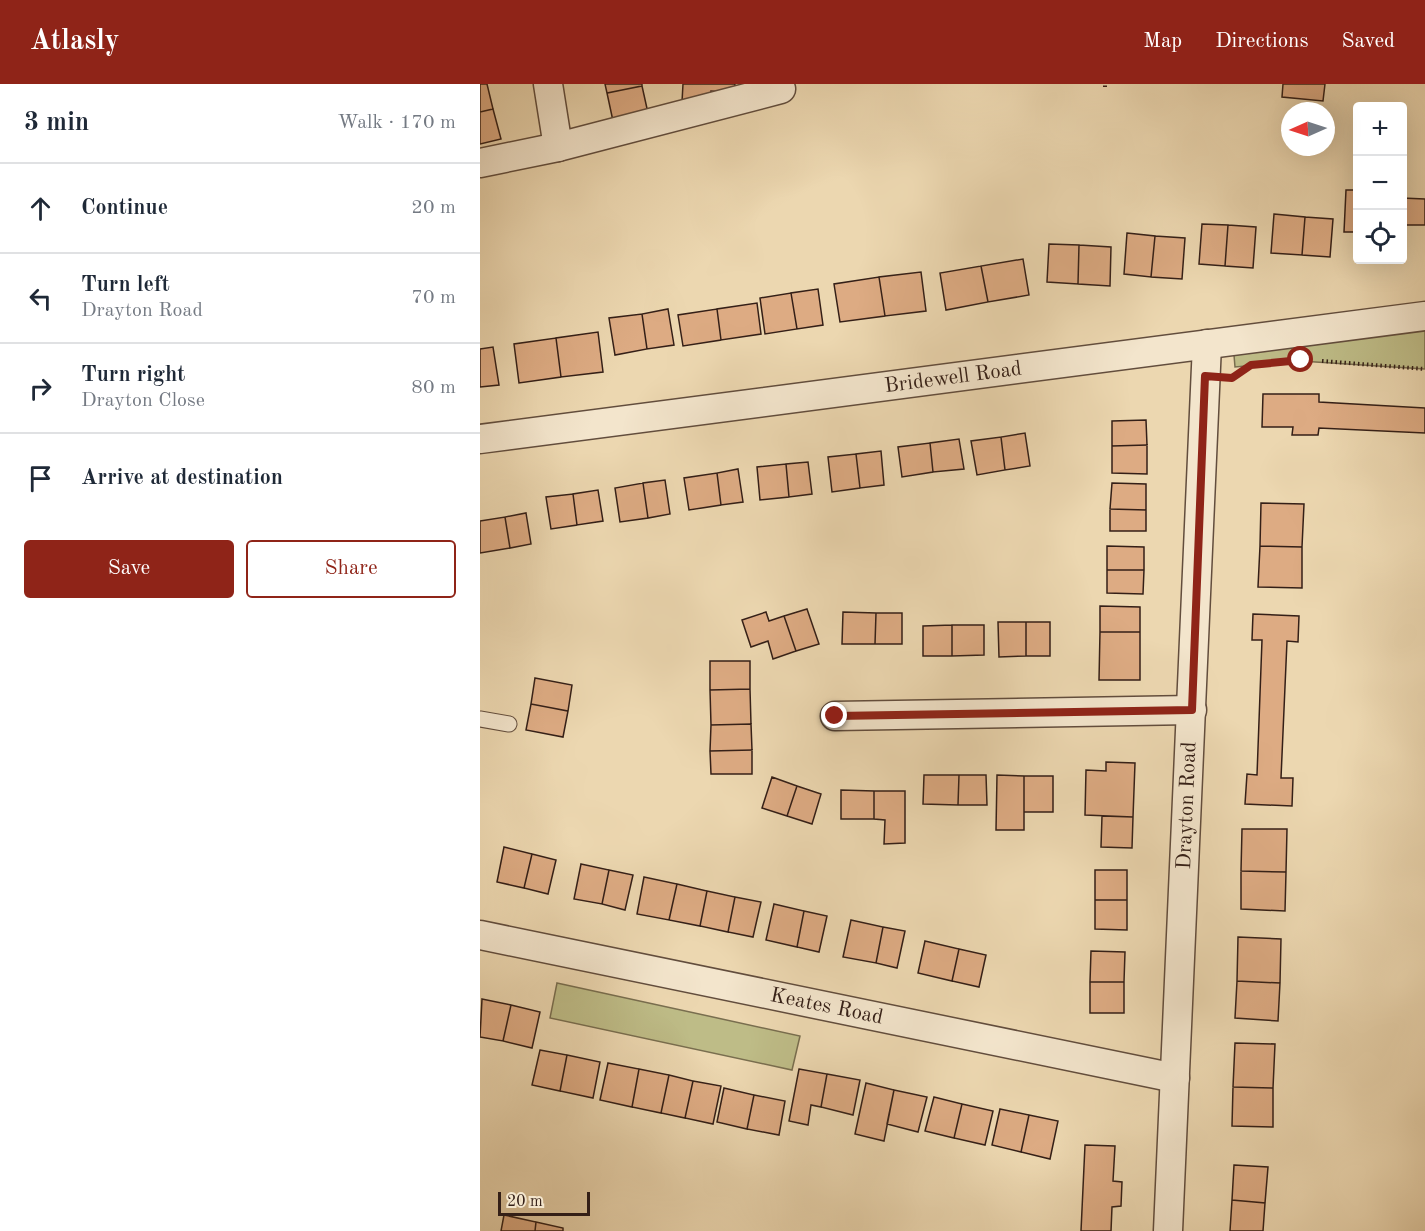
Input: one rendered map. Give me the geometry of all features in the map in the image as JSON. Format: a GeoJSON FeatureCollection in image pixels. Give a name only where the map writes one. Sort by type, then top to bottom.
{"type":"FeatureCollection","features":[{"type":"Feature","properties":{"kind":"street"},"geometry":{"type":"LineString","coordinates":[[548,84],[558,147]]}},
{"type":"Feature","properties":{"kind":"street"},"geometry":{"type":"LineString","coordinates":[[480,163],[558,147],[781,89]]}},
{"type":"Feature","properties":{"kind":"street","name":"Bridewell Road"},"geometry":{"type":"LineString","coordinates":[[480,439],[1425,316]]}},
{"type":"Feature","properties":{"kind":"street","name":"Drayton Road"},"geometry":{"type":"LineString","coordinates":[[1168,1231],[1207,344]]}},
{"type":"Feature","properties":{"kind":"street"},"geometry":{"type":"LineString","coordinates":[[835,716],[1192,710]]}},
{"type":"Feature","properties":{"kind":"street","name":"Keates Road"},"geometry":{"type":"LineString","coordinates":[[480,935],[1175,1078]]}},
{"type":"Feature","properties":{"kind":"lane"},"geometry":{"type":"LineString","coordinates":[[480,719],[509,724]]}},
{"type":"Feature","properties":{"kind":"path"},"geometry":{"type":"LineString","coordinates":[[1312,361],[1425,369]]}},
{"type":"Feature","properties":{"kind":"shaded area"},"geometry":{"type":"Polygon","coordinates":[[[1425,329],[1425,369],[1300,361],[1235,367],[1234,355],[1425,329]]]}},
{"type":"Feature","properties":{"kind":"shaded area"},"geometry":{"type":"Polygon","coordinates":[[[557,983],[800,1036],[792,1070],[550,1018],[557,983]]]}},
{"type":"Feature","properties":{"kind":"building"},"geometry":{"type":"Polygon","coordinates":[[[480,84],[487,84],[493,109],[480,112],[480,84]]]}},
{"type":"Feature","properties":{"kind":"building"},"geometry":{"type":"Polygon","coordinates":[[[605,84],[642,84],[642,86],[607,93],[605,84]]]}},
{"type":"Feature","properties":{"kind":"building"},"geometry":{"type":"Polygon","coordinates":[[[683,84],[735,84],[734,93],[711,91],[711,104],[682,102],[683,84]]]}},
{"type":"Feature","properties":{"kind":"building"},"geometry":{"type":"Polygon","coordinates":[[[1283,84],[1325,84],[1323,101],[1282,97],[1283,84]]]}},
{"type":"Feature","properties":{"kind":"building"},"geometry":{"type":"Polygon","coordinates":[[[642,86],[648,113],[613,121],[607,93],[642,86]]]}},
{"type":"Feature","properties":{"kind":"building"},"geometry":{"type":"Polygon","coordinates":[[[493,109],[501,139],[480,144],[480,112],[493,109]]]}},
{"type":"Feature","properties":{"kind":"building"},"geometry":{"type":"Polygon","coordinates":[[[1346,190],[1353,190],[1353,232],[1344,232],[1346,190]]]}},
{"type":"Feature","properties":{"kind":"building"},"geometry":{"type":"Polygon","coordinates":[[[1407,198],[1425,199],[1425,225],[1407,225],[1407,198]]]}},
{"type":"Feature","properties":{"kind":"building"},"geometry":{"type":"Polygon","coordinates":[[[1274,214],[1305,217],[1302,255],[1271,253],[1274,214]]]}},
{"type":"Feature","properties":{"kind":"building"},"geometry":{"type":"Polygon","coordinates":[[[1305,217],[1333,219],[1330,257],[1302,255],[1305,217]]]}},
{"type":"Feature","properties":{"kind":"building"},"geometry":{"type":"Polygon","coordinates":[[[1202,224],[1228,225],[1225,266],[1199,264],[1202,224]]]}},
{"type":"Feature","properties":{"kind":"building"},"geometry":{"type":"Polygon","coordinates":[[[1228,225],[1256,227],[1253,268],[1225,266],[1228,225]]]}},
{"type":"Feature","properties":{"kind":"building"},"geometry":{"type":"Polygon","coordinates":[[[1127,233],[1155,236],[1151,277],[1124,274],[1127,233]]]}},
{"type":"Feature","properties":{"kind":"building"},"geometry":{"type":"Polygon","coordinates":[[[1155,236],[1185,238],[1182,279],[1151,277],[1155,236]]]}},
{"type":"Feature","properties":{"kind":"building"},"geometry":{"type":"Polygon","coordinates":[[[1049,244],[1079,245],[1078,284],[1047,282],[1049,244]]]}},
{"type":"Feature","properties":{"kind":"building"},"geometry":{"type":"Polygon","coordinates":[[[1079,245],[1111,247],[1110,286],[1078,284],[1079,245]]]}},
{"type":"Feature","properties":{"kind":"building"},"geometry":{"type":"Polygon","coordinates":[[[1023,259],[1029,295],[988,302],[981,266],[1023,259]]]}},
{"type":"Feature","properties":{"kind":"building"},"geometry":{"type":"Polygon","coordinates":[[[981,266],[988,302],[946,310],[940,273],[981,266]]]}},
{"type":"Feature","properties":{"kind":"building"},"geometry":{"type":"Polygon","coordinates":[[[921,272],[926,311],[885,316],[879,277],[921,272]]]}},
{"type":"Feature","properties":{"kind":"building"},"geometry":{"type":"Polygon","coordinates":[[[879,277],[885,316],[840,322],[834,284],[879,277]]]}},
{"type":"Feature","properties":{"kind":"building"},"geometry":{"type":"Polygon","coordinates":[[[818,289],[823,325],[797,329],[791,293],[818,289]]]}},
{"type":"Feature","properties":{"kind":"building"},"geometry":{"type":"Polygon","coordinates":[[[791,293],[797,329],[765,334],[760,298],[791,293]]]}},
{"type":"Feature","properties":{"kind":"building"},"geometry":{"type":"Polygon","coordinates":[[[757,303],[761,334],[721,340],[717,309],[757,303]]]}},
{"type":"Feature","properties":{"kind":"building"},"geometry":{"type":"Polygon","coordinates":[[[668,309],[674,345],[647,349],[642,314],[668,309]]]}},
{"type":"Feature","properties":{"kind":"building"},"geometry":{"type":"Polygon","coordinates":[[[717,309],[721,340],[683,346],[678,315],[717,309]]]}},
{"type":"Feature","properties":{"kind":"building"},"geometry":{"type":"Polygon","coordinates":[[[642,314],[647,349],[615,355],[609,318],[642,314]]]}},
{"type":"Feature","properties":{"kind":"building"},"geometry":{"type":"Polygon","coordinates":[[[598,332],[603,372],[561,377],[556,338],[598,332]]]}},
{"type":"Feature","properties":{"kind":"building"},"geometry":{"type":"Polygon","coordinates":[[[556,338],[561,377],[519,383],[514,344],[556,338]]]}},
{"type":"Feature","properties":{"kind":"building"},"geometry":{"type":"Polygon","coordinates":[[[493,347],[499,385],[480,387],[480,349],[493,347]]]}},
{"type":"Feature","properties":{"kind":"building"},"geometry":{"type":"Polygon","coordinates":[[[1263,394],[1319,394],[1319,402],[1425,408],[1425,433],[1319,428],[1318,435],[1292,435],[1293,427],[1262,427],[1263,394]]]}},
{"type":"Feature","properties":{"kind":"building"},"geometry":{"type":"Polygon","coordinates":[[[1146,420],[1147,445],[1112,446],[1112,421],[1146,420]]]}},
{"type":"Feature","properties":{"kind":"building"},"geometry":{"type":"Polygon","coordinates":[[[1025,433],[1030,466],[1005,470],[1001,437],[1025,433]]]}},
{"type":"Feature","properties":{"kind":"building"},"geometry":{"type":"Polygon","coordinates":[[[1001,437],[1005,470],[977,475],[971,441],[1001,437]]]}},
{"type":"Feature","properties":{"kind":"building"},"geometry":{"type":"Polygon","coordinates":[[[959,439],[964,469],[933,472],[930,443],[959,439]]]}},
{"type":"Feature","properties":{"kind":"building"},"geometry":{"type":"Polygon","coordinates":[[[930,443],[933,472],[902,477],[898,447],[930,443]]]}},
{"type":"Feature","properties":{"kind":"building"},"geometry":{"type":"Polygon","coordinates":[[[1147,445],[1147,474],[1112,473],[1112,446],[1147,445]]]}},
{"type":"Feature","properties":{"kind":"building"},"geometry":{"type":"Polygon","coordinates":[[[881,451],[884,485],[860,488],[856,454],[881,451]]]}},
{"type":"Feature","properties":{"kind":"building"},"geometry":{"type":"Polygon","coordinates":[[[856,454],[860,488],[832,492],[828,457],[856,454]]]}},
{"type":"Feature","properties":{"kind":"building"},"geometry":{"type":"Polygon","coordinates":[[[808,462],[812,494],[789,497],[786,464],[808,462]]]}},
{"type":"Feature","properties":{"kind":"building"},"geometry":{"type":"Polygon","coordinates":[[[786,464],[789,497],[760,500],[757,467],[786,464]]]}},
{"type":"Feature","properties":{"kind":"building"},"geometry":{"type":"Polygon","coordinates":[[[738,469],[743,502],[721,505],[717,473],[738,469]]]}},
{"type":"Feature","properties":{"kind":"building"},"geometry":{"type":"Polygon","coordinates":[[[717,473],[721,505],[689,510],[684,478],[717,473]]]}},
{"type":"Feature","properties":{"kind":"building"},"geometry":{"type":"Polygon","coordinates":[[[665,480],[670,514],[648,518],[643,483],[665,480]]]}},
{"type":"Feature","properties":{"kind":"building"},"geometry":{"type":"Polygon","coordinates":[[[643,483],[648,518],[620,522],[615,488],[643,483]]]}},
{"type":"Feature","properties":{"kind":"building"},"geometry":{"type":"Polygon","coordinates":[[[1112,483],[1146,484],[1146,510],[1110,509],[1112,483]]]}},
{"type":"Feature","properties":{"kind":"building"},"geometry":{"type":"Polygon","coordinates":[[[598,490],[603,521],[577,525],[573,494],[598,490]]]}},
{"type":"Feature","properties":{"kind":"building"},"geometry":{"type":"Polygon","coordinates":[[[573,494],[577,525],[551,529],[546,497],[573,494]]]}},
{"type":"Feature","properties":{"kind":"building"},"geometry":{"type":"Polygon","coordinates":[[[1261,503],[1304,504],[1302,547],[1260,546],[1261,503]]]}},
{"type":"Feature","properties":{"kind":"building"},"geometry":{"type":"Polygon","coordinates":[[[1110,509],[1146,510],[1146,531],[1110,531],[1110,509]]]}},
{"type":"Feature","properties":{"kind":"building"},"geometry":{"type":"Polygon","coordinates":[[[526,513],[531,544],[510,548],[505,517],[526,513]]]}},
{"type":"Feature","properties":{"kind":"building"},"geometry":{"type":"Polygon","coordinates":[[[505,517],[510,548],[480,553],[480,521],[505,517]]]}},
{"type":"Feature","properties":{"kind":"building"},"geometry":{"type":"Polygon","coordinates":[[[1107,546],[1144,547],[1144,570],[1107,570],[1107,546]]]}},
{"type":"Feature","properties":{"kind":"building"},"geometry":{"type":"Polygon","coordinates":[[[1260,546],[1302,547],[1302,588],[1258,587],[1260,546]]]}},
{"type":"Feature","properties":{"kind":"building"},"geometry":{"type":"Polygon","coordinates":[[[1107,570],[1144,570],[1143,594],[1107,593],[1107,570]]]}},
{"type":"Feature","properties":{"kind":"building"},"geometry":{"type":"Polygon","coordinates":[[[1100,606],[1140,607],[1140,632],[1100,632],[1100,606]]]}},
{"type":"Feature","properties":{"kind":"building"},"geometry":{"type":"Polygon","coordinates":[[[807,609],[819,644],[796,651],[784,616],[807,609]]]}},
{"type":"Feature","properties":{"kind":"building"},"geometry":{"type":"Polygon","coordinates":[[[766,612],[769,621],[784,616],[796,651],[773,659],[768,641],[751,647],[742,620],[766,612]]]}},
{"type":"Feature","properties":{"kind":"building"},"geometry":{"type":"Polygon","coordinates":[[[843,612],[876,613],[875,644],[842,644],[843,612]]]}},
{"type":"Feature","properties":{"kind":"building"},"geometry":{"type":"Polygon","coordinates":[[[876,613],[902,613],[902,644],[875,644],[876,613]]]}},
{"type":"Feature","properties":{"kind":"building"},"geometry":{"type":"Polygon","coordinates":[[[1253,614],[1299,616],[1298,642],[1287,641],[1281,778],[1293,778],[1292,806],[1245,804],[1247,774],[1257,775],[1262,640],[1252,640],[1253,614]]]}},
{"type":"Feature","properties":{"kind":"building"},"geometry":{"type":"Polygon","coordinates":[[[998,622],[1026,622],[1026,656],[999,657],[998,622]]]}},
{"type":"Feature","properties":{"kind":"building"},"geometry":{"type":"Polygon","coordinates":[[[1026,622],[1050,622],[1050,656],[1026,656],[1026,622]]]}},
{"type":"Feature","properties":{"kind":"building"},"geometry":{"type":"Polygon","coordinates":[[[952,625],[952,656],[923,656],[923,626],[952,625]]]}},
{"type":"Feature","properties":{"kind":"building"},"geometry":{"type":"Polygon","coordinates":[[[952,625],[984,625],[984,655],[952,656],[952,625]]]}},
{"type":"Feature","properties":{"kind":"building"},"geometry":{"type":"Polygon","coordinates":[[[1100,632],[1140,632],[1140,680],[1099,680],[1100,632]]]}},
{"type":"Feature","properties":{"kind":"building"},"geometry":{"type":"Polygon","coordinates":[[[710,661],[750,661],[750,689],[710,690],[710,661]]]}},
{"type":"Feature","properties":{"kind":"building"},"geometry":{"type":"Polygon","coordinates":[[[535,678],[572,685],[568,711],[531,704],[535,678]]]}},
{"type":"Feature","properties":{"kind":"building"},"geometry":{"type":"Polygon","coordinates":[[[750,689],[751,724],[711,725],[710,690],[750,689]]]}},
{"type":"Feature","properties":{"kind":"building"},"geometry":{"type":"Polygon","coordinates":[[[531,704],[568,711],[563,737],[526,730],[531,704]]]}},
{"type":"Feature","properties":{"kind":"building"},"geometry":{"type":"Polygon","coordinates":[[[751,724],[752,750],[710,751],[711,725],[751,724]]]}},
{"type":"Feature","properties":{"kind":"building"},"geometry":{"type":"Polygon","coordinates":[[[752,750],[752,774],[711,774],[710,751],[752,750]]]}},
{"type":"Feature","properties":{"kind":"building"},"geometry":{"type":"Polygon","coordinates":[[[1106,762],[1135,763],[1133,817],[1085,815],[1086,770],[1106,771],[1106,762]]]}},
{"type":"Feature","properties":{"kind":"building"},"geometry":{"type":"Polygon","coordinates":[[[924,775],[959,775],[958,805],[923,804],[924,775]]]}},
{"type":"Feature","properties":{"kind":"building"},"geometry":{"type":"Polygon","coordinates":[[[959,775],[986,775],[987,805],[958,805],[959,775]]]}},
{"type":"Feature","properties":{"kind":"building"},"geometry":{"type":"Polygon","coordinates":[[[997,775],[1024,776],[1024,830],[996,830],[997,775]]]}},
{"type":"Feature","properties":{"kind":"building"},"geometry":{"type":"Polygon","coordinates":[[[1024,776],[1053,776],[1053,812],[1024,812],[1024,776]]]}},
{"type":"Feature","properties":{"kind":"building"},"geometry":{"type":"Polygon","coordinates":[[[772,777],[797,786],[787,816],[762,808],[772,777]]]}},
{"type":"Feature","properties":{"kind":"building"},"geometry":{"type":"Polygon","coordinates":[[[797,786],[821,794],[812,824],[787,816],[797,786]]]}},
{"type":"Feature","properties":{"kind":"building"},"geometry":{"type":"Polygon","coordinates":[[[841,790],[874,791],[874,819],[841,819],[841,790]]]}},
{"type":"Feature","properties":{"kind":"building"},"geometry":{"type":"Polygon","coordinates":[[[874,791],[905,791],[905,843],[884,844],[885,820],[874,819],[874,791]]]}},
{"type":"Feature","properties":{"kind":"building"},"geometry":{"type":"Polygon","coordinates":[[[1102,816],[1133,817],[1132,848],[1101,847],[1102,816]]]}},
{"type":"Feature","properties":{"kind":"building"},"geometry":{"type":"Polygon","coordinates":[[[1242,829],[1287,829],[1286,872],[1241,871],[1242,829]]]}},
{"type":"Feature","properties":{"kind":"building"},"geometry":{"type":"Polygon","coordinates":[[[504,847],[532,854],[524,888],[497,882],[504,847]]]}},
{"type":"Feature","properties":{"kind":"building"},"geometry":{"type":"Polygon","coordinates":[[[532,854],[556,860],[548,894],[524,888],[532,854]]]}},
{"type":"Feature","properties":{"kind":"building"},"geometry":{"type":"Polygon","coordinates":[[[581,864],[609,870],[602,904],[574,899],[581,864]]]}},
{"type":"Feature","properties":{"kind":"building"},"geometry":{"type":"Polygon","coordinates":[[[609,870],[633,875],[625,910],[602,904],[609,870]]]}},
{"type":"Feature","properties":{"kind":"building"},"geometry":{"type":"Polygon","coordinates":[[[1095,870],[1127,870],[1127,900],[1095,900],[1095,870]]]}},
{"type":"Feature","properties":{"kind":"building"},"geometry":{"type":"Polygon","coordinates":[[[1241,871],[1286,872],[1285,911],[1241,909],[1241,871]]]}},
{"type":"Feature","properties":{"kind":"building"},"geometry":{"type":"Polygon","coordinates":[[[644,877],[677,884],[669,920],[637,914],[644,877]]]}},
{"type":"Feature","properties":{"kind":"building"},"geometry":{"type":"Polygon","coordinates":[[[677,884],[707,891],[700,926],[669,920],[677,884]]]}},
{"type":"Feature","properties":{"kind":"building"},"geometry":{"type":"Polygon","coordinates":[[[707,891],[735,897],[728,932],[700,926],[707,891]]]}},
{"type":"Feature","properties":{"kind":"building"},"geometry":{"type":"Polygon","coordinates":[[[735,897],[761,902],[753,937],[728,932],[735,897]]]}},
{"type":"Feature","properties":{"kind":"building"},"geometry":{"type":"Polygon","coordinates":[[[1095,900],[1127,900],[1127,930],[1095,929],[1095,900]]]}},
{"type":"Feature","properties":{"kind":"building"},"geometry":{"type":"Polygon","coordinates":[[[774,904],[804,911],[797,947],[766,940],[774,904]]]}},
{"type":"Feature","properties":{"kind":"building"},"geometry":{"type":"Polygon","coordinates":[[[804,911],[827,916],[819,952],[797,947],[804,911]]]}},
{"type":"Feature","properties":{"kind":"building"},"geometry":{"type":"Polygon","coordinates":[[[851,920],[883,927],[876,963],[843,957],[851,920]]]}},
{"type":"Feature","properties":{"kind":"building"},"geometry":{"type":"Polygon","coordinates":[[[883,927],[905,931],[897,968],[876,963],[883,927]]]}},
{"type":"Feature","properties":{"kind":"building"},"geometry":{"type":"Polygon","coordinates":[[[1238,937],[1281,939],[1280,983],[1237,981],[1238,937]]]}},
{"type":"Feature","properties":{"kind":"building"},"geometry":{"type":"Polygon","coordinates":[[[925,941],[959,949],[952,981],[918,973],[925,941]]]}},
{"type":"Feature","properties":{"kind":"building"},"geometry":{"type":"Polygon","coordinates":[[[959,949],[986,955],[979,987],[952,981],[959,949]]]}},
{"type":"Feature","properties":{"kind":"building"},"geometry":{"type":"Polygon","coordinates":[[[1091,951],[1125,952],[1124,982],[1090,982],[1091,951]]]}},
{"type":"Feature","properties":{"kind":"building"},"geometry":{"type":"Polygon","coordinates":[[[1237,981],[1280,983],[1278,1021],[1235,1018],[1237,981]]]}},
{"type":"Feature","properties":{"kind":"building"},"geometry":{"type":"Polygon","coordinates":[[[1090,982],[1124,982],[1124,1013],[1090,1013],[1090,982]]]}},
{"type":"Feature","properties":{"kind":"building"},"geometry":{"type":"Polygon","coordinates":[[[482,999],[511,1005],[503,1041],[480,1037],[482,999]]]}},
{"type":"Feature","properties":{"kind":"building"},"geometry":{"type":"Polygon","coordinates":[[[511,1005],[540,1012],[532,1048],[503,1041],[511,1005]]]}},
{"type":"Feature","properties":{"kind":"building"},"geometry":{"type":"Polygon","coordinates":[[[1235,1043],[1275,1044],[1273,1088],[1233,1087],[1235,1043]]]}},
{"type":"Feature","properties":{"kind":"building"},"geometry":{"type":"Polygon","coordinates":[[[540,1050],[567,1055],[560,1091],[532,1085],[540,1050]]]}},
{"type":"Feature","properties":{"kind":"building"},"geometry":{"type":"Polygon","coordinates":[[[567,1055],[600,1062],[593,1098],[560,1091],[567,1055]]]}},
{"type":"Feature","properties":{"kind":"building"},"geometry":{"type":"Polygon","coordinates":[[[608,1063],[639,1069],[632,1107],[600,1100],[608,1063]]]}},
{"type":"Feature","properties":{"kind":"building"},"geometry":{"type":"Polygon","coordinates":[[[639,1069],[669,1075],[661,1113],[632,1107],[639,1069]]]}},
{"type":"Feature","properties":{"kind":"building"},"geometry":{"type":"Polygon","coordinates":[[[799,1069],[827,1074],[821,1107],[811,1105],[808,1125],[789,1121],[799,1069]]]}},
{"type":"Feature","properties":{"kind":"building"},"geometry":{"type":"Polygon","coordinates":[[[827,1074],[860,1080],[853,1115],[821,1107],[827,1074]]]}},
{"type":"Feature","properties":{"kind":"building"},"geometry":{"type":"Polygon","coordinates":[[[669,1075],[693,1081],[685,1118],[661,1113],[669,1075]]]}},
{"type":"Feature","properties":{"kind":"building"},"geometry":{"type":"Polygon","coordinates":[[[693,1081],[721,1086],[713,1124],[685,1118],[693,1081]]]}},
{"type":"Feature","properties":{"kind":"building"},"geometry":{"type":"Polygon","coordinates":[[[866,1083],[894,1090],[884,1141],[855,1134],[866,1083]]]}},
{"type":"Feature","properties":{"kind":"building"},"geometry":{"type":"Polygon","coordinates":[[[1233,1087],[1273,1088],[1273,1127],[1232,1126],[1233,1087]]]}},
{"type":"Feature","properties":{"kind":"building"},"geometry":{"type":"Polygon","coordinates":[[[724,1088],[754,1095],[747,1129],[717,1122],[724,1088]]]}},
{"type":"Feature","properties":{"kind":"building"},"geometry":{"type":"Polygon","coordinates":[[[894,1090],[927,1097],[918,1132],[887,1124],[894,1090]]]}},
{"type":"Feature","properties":{"kind":"building"},"geometry":{"type":"Polygon","coordinates":[[[754,1095],[785,1101],[779,1135],[747,1129],[754,1095]]]}},
{"type":"Feature","properties":{"kind":"building"},"geometry":{"type":"Polygon","coordinates":[[[934,1097],[962,1104],[954,1138],[925,1131],[934,1097]]]}},
{"type":"Feature","properties":{"kind":"building"},"geometry":{"type":"Polygon","coordinates":[[[962,1104],[993,1111],[985,1145],[954,1138],[962,1104]]]}},
{"type":"Feature","properties":{"kind":"building"},"geometry":{"type":"Polygon","coordinates":[[[1000,1109],[1029,1115],[1021,1152],[992,1145],[1000,1109]]]}},
{"type":"Feature","properties":{"kind":"building"},"geometry":{"type":"Polygon","coordinates":[[[1029,1115],[1058,1121],[1050,1159],[1021,1152],[1029,1115]]]}},
{"type":"Feature","properties":{"kind":"building"},"geometry":{"type":"Polygon","coordinates":[[[1085,1145],[1115,1146],[1113,1181],[1122,1182],[1121,1206],[1112,1207],[1111,1231],[1081,1231],[1085,1145]]]}},
{"type":"Feature","properties":{"kind":"building"},"geometry":{"type":"Polygon","coordinates":[[[1234,1165],[1268,1167],[1265,1203],[1232,1200],[1234,1165]]]}},
{"type":"Feature","properties":{"kind":"building"},"geometry":{"type":"Polygon","coordinates":[[[1232,1200],[1265,1203],[1263,1231],[1230,1231],[1232,1200]]]}},
{"type":"Feature","properties":{"kind":"building"},"geometry":{"type":"Polygon","coordinates":[[[504,1215],[536,1222],[535,1231],[501,1231],[504,1215]]]}},
{"type":"Feature","properties":{"kind":"building"},"geometry":{"type":"Polygon","coordinates":[[[536,1222],[563,1228],[563,1231],[535,1231],[536,1222]]]}},
{"type":"Feature","properties":{"kind":"route"},"geometry":{"type":"LineString","coordinates":[[835,716],[1192,710],[1205,376],[1232,378],[1251,365],[1301,360]]}}]}
